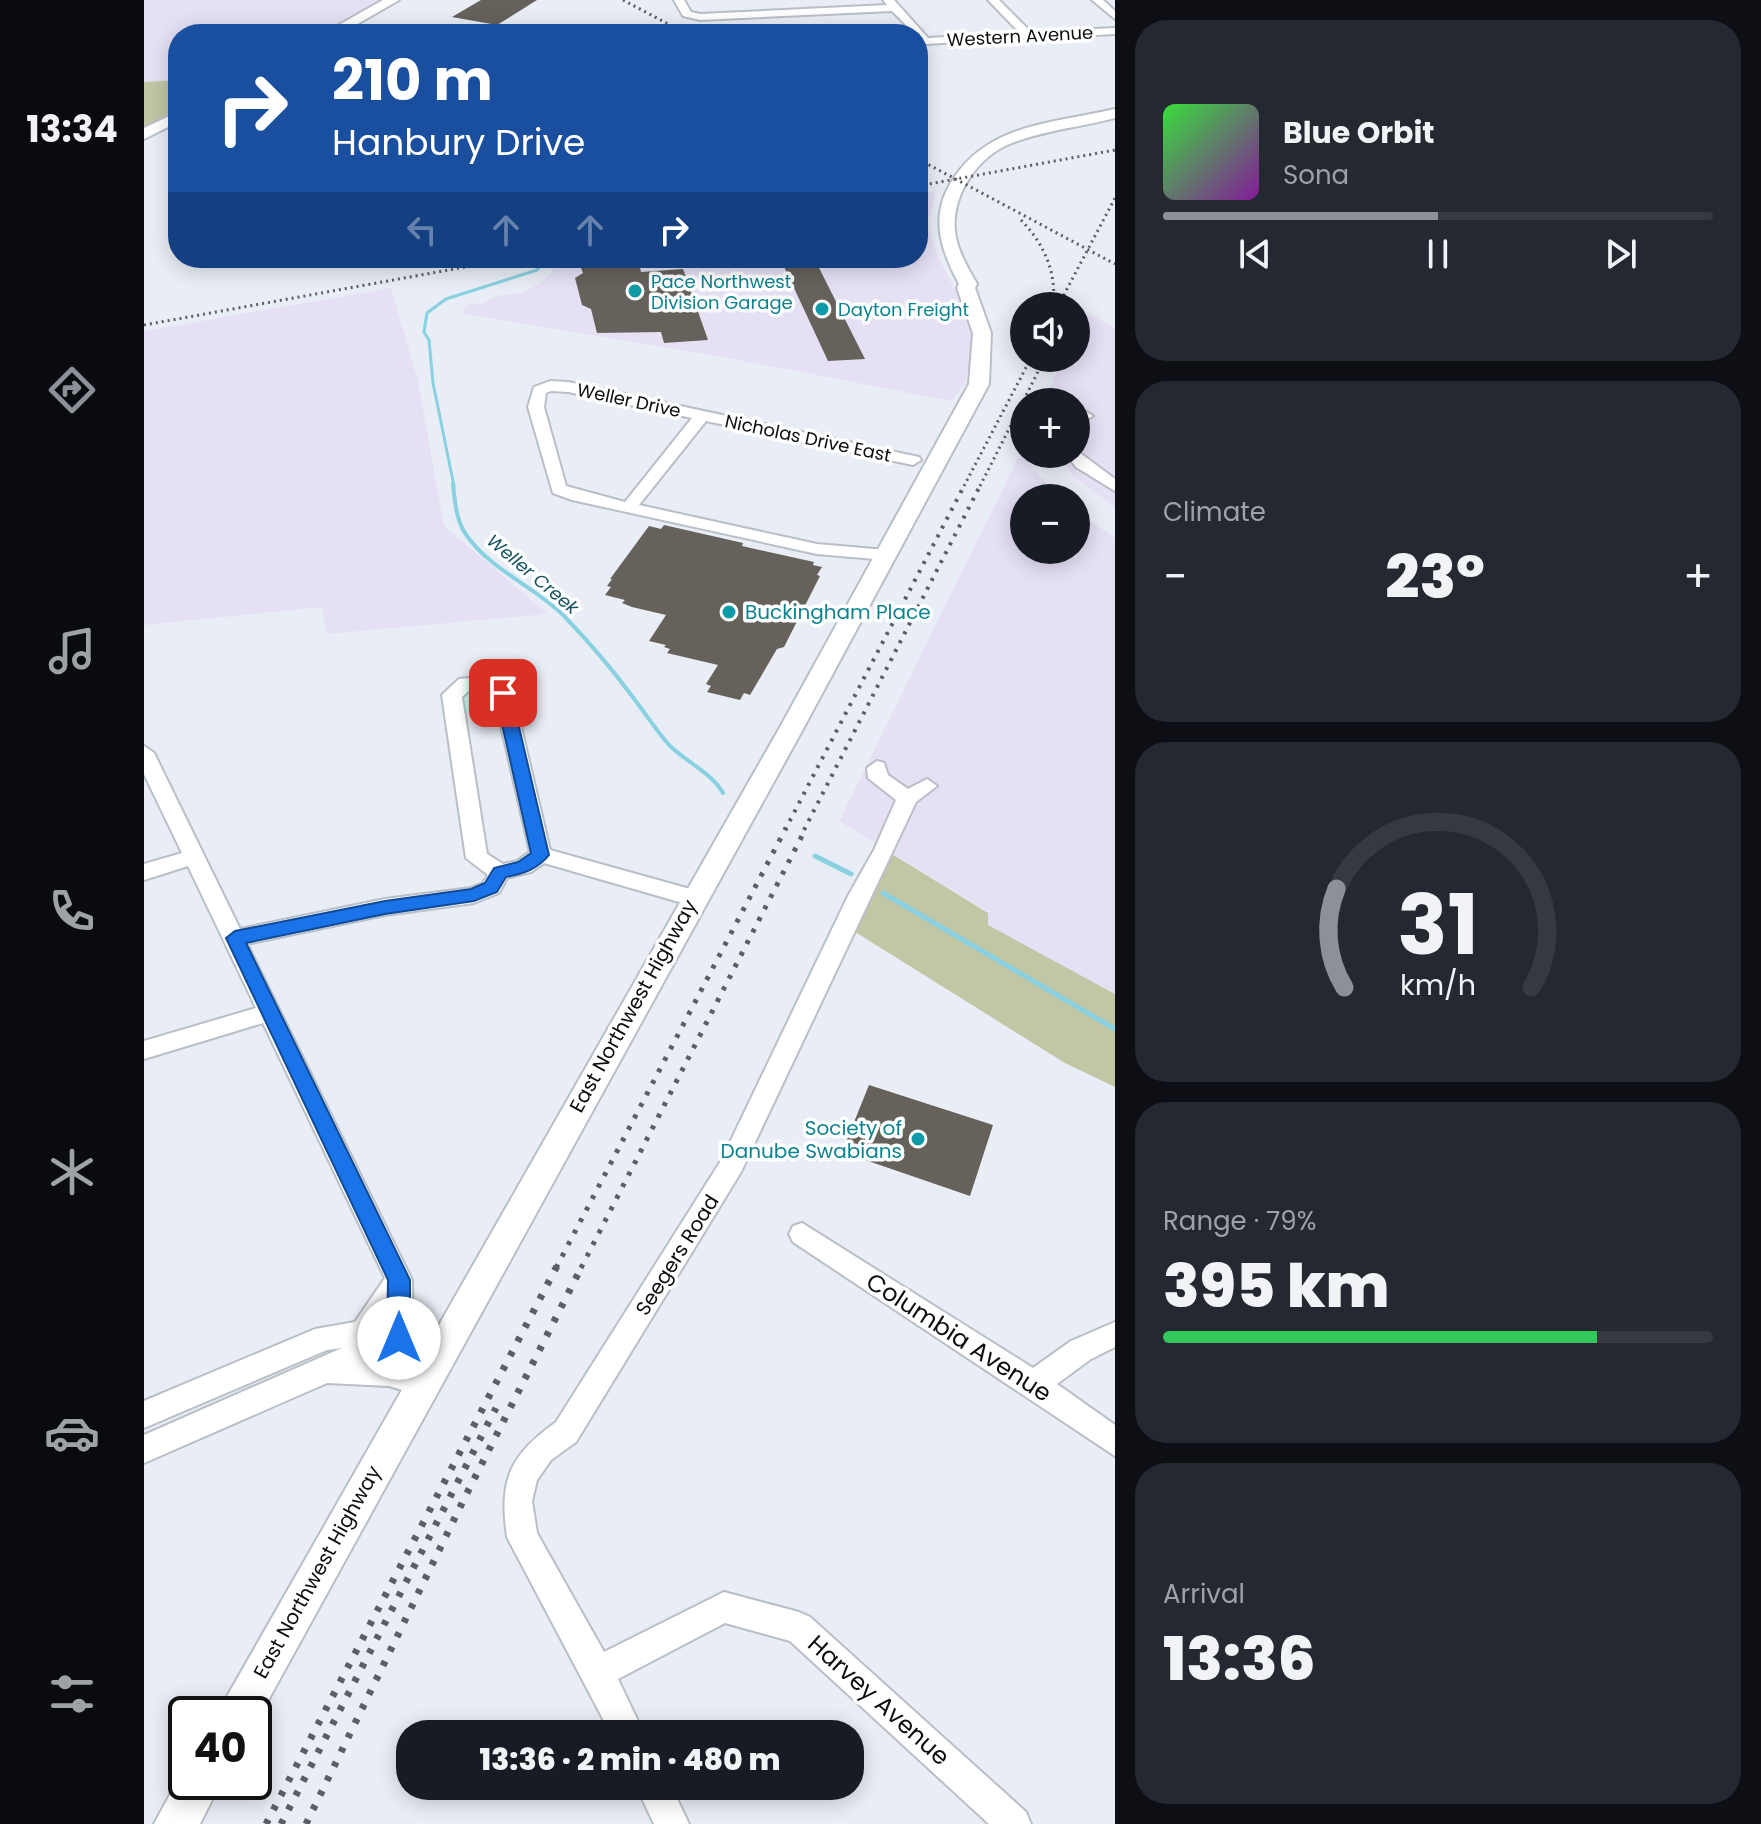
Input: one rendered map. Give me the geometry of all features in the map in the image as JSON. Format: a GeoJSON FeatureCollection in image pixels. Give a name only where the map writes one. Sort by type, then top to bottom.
{"type":"FeatureCollection","features":[{"type":"Feature","properties":{"kind":"main road"},"geometry":{"type":"LineString","coordinates":[[349,24],[393,0]]}},
{"type":"Feature","properties":{"kind":"main road","name":"East Northwest Highway"},"geometry":{"type":"LineString","coordinates":[[966,288],[957,283],[940,249],[935,221],[941,193],[959,159],[970,149],[999,136],[1087,117],[1115,106]]}},
{"type":"Feature","properties":{"kind":"main road","name":"East Northwest Highway"},"geometry":{"type":"LineString","coordinates":[[248,1696],[693,898],[791,729],[979,384],[982,333],[966,288],[968,284],[950,249],[945,221],[958,184],[970,162],[982,151],[1009,138],[1084,123],[1115,113]]}},
{"type":"Feature","properties":{"kind":"main road"},"geometry":{"type":"LineString","coordinates":[[144,134],[168,121]]}},
{"type":"Feature","properties":{"kind":"main road"},"geometry":{"type":"LineString","coordinates":[[176,1824],[190,1800]]}},
{"type":"Feature","properties":{"kind":"street"},"geometry":{"type":"LineString","coordinates":[[679,0],[690,16],[792,18],[892,4]]}},
{"type":"Feature","properties":{"kind":"street"},"geometry":{"type":"LineString","coordinates":[[780,0],[792,18]]}},
{"type":"Feature","properties":{"kind":"street"},"geometry":{"type":"LineString","coordinates":[[993,0],[1029,36]]}},
{"type":"Feature","properties":{"kind":"street"},"geometry":{"type":"LineString","coordinates":[[1097,0],[1115,16]]}},
{"type":"Feature","properties":{"kind":"street","name":"Western Avenue"},"geometry":{"type":"LineString","coordinates":[[892,4],[910,24]]}},
{"type":"Feature","properties":{"kind":"street","name":"Western Avenue"},"geometry":{"type":"LineString","coordinates":[[928,41],[1115,31]]}},
{"type":"Feature","properties":{"kind":"street","name":"Weller Drive"},"geometry":{"type":"LineString","coordinates":[[629,507],[572,495],[559,489],[536,407],[539,390],[550,386],[568,387],[703,415]]}},
{"type":"Feature","properties":{"kind":"street"},"geometry":{"type":"LineString","coordinates":[[703,415],[629,507],[880,564]]}},
{"type":"Feature","properties":{"kind":"street","name":"Nicholas Drive East"},"geometry":{"type":"LineString","coordinates":[[703,415],[913,460]]}},
{"type":"Feature","properties":{"kind":"street"},"geometry":{"type":"LineString","coordinates":[[1088,468],[1115,486]]}},
{"type":"Feature","properties":{"kind":"street"},"geometry":{"type":"LineString","coordinates":[[541,855],[503,693],[491,682],[466,683],[452,695],[477,858],[500,872],[523,867],[541,855],[693,898]]}},
{"type":"Feature","properties":{"kind":"street"},"geometry":{"type":"LineString","coordinates":[[144,753],[399,1280],[399,1338]]}},
{"type":"Feature","properties":{"kind":"street","name":"Seegers Road"},"geometry":{"type":"LineString","coordinates":[[621,1720],[598,1672],[522,1537],[517,1501],[524,1474],[541,1450],[566,1432],[732,1165],[859,896],[917,792],[878,778],[877,768]]}},
{"type":"Feature","properties":{"kind":"street"},"geometry":{"type":"LineString","coordinates":[[144,872],[194,857]]}},
{"type":"Feature","properties":{"kind":"street"},"geometry":{"type":"LineString","coordinates":[[235,938],[385,907],[474,895],[491,888],[500,872]]}},
{"type":"Feature","properties":{"kind":"street"},"geometry":{"type":"LineString","coordinates":[[144,1050],[271,1012]]}},
{"type":"Feature","properties":{"kind":"street","name":"Columbia Avenue"},"geometry":{"type":"LineString","coordinates":[[802,1234],[1034,1384],[1115,1442]]}},
{"type":"Feature","properties":{"kind":"street"},"geometry":{"type":"LineString","coordinates":[[363,1333],[399,1280]]}},
{"type":"Feature","properties":{"kind":"street"},"geometry":{"type":"LineString","coordinates":[[144,1415],[325,1338],[379,1331],[399,1338],[430,1367]]}},
{"type":"Feature","properties":{"kind":"street"},"geometry":{"type":"LineString","coordinates":[[1034,1384],[1081,1350],[1115,1334]]}},
{"type":"Feature","properties":{"kind":"street"},"geometry":{"type":"LineString","coordinates":[[144,1449],[326,1370],[389,1373],[430,1367]]}},
{"type":"Feature","properties":{"kind":"street","name":"Harvey Avenue"},"geometry":{"type":"LineString","coordinates":[[598,1672],[724,1607],[799,1628],[1014,1824]]}},
{"type":"Feature","properties":{"kind":"street"},"geometry":{"type":"LineString","coordinates":[[660,1800],[672,1824]]}},
{"type":"Feature","properties":{"kind":"shaded area"},"geometry":{"type":"Polygon","coordinates":[[[144,0],[383,0],[338,24],[168,24],[168,81],[144,82],[144,0]]]}},
{"type":"Feature","properties":{"kind":"shaded area","name":"Dayton Freight"},"geometry":{"type":"Polygon","coordinates":[[[936,191],[928,223],[928,192],[936,191]]]}},
{"type":"Feature","properties":{"kind":"shaded area","name":"Dayton Freight"},"geometry":{"type":"Polygon","coordinates":[[[928,223],[936,252],[976,332],[965,384],[951,401],[723,357],[461,313],[471,303],[480,305],[497,296],[523,292],[551,274],[553,268],[928,268],[928,223]]]}},
{"type":"Feature","properties":{"kind":"shaded area"},"geometry":{"type":"Polygon","coordinates":[[[391,288],[418,381],[444,526],[548,614],[327,634],[322,607],[144,625],[144,331],[391,288]]]}},
{"type":"Feature","properties":{"kind":"shaded area"},"geometry":{"type":"Polygon","coordinates":[[[1090,314],[1115,328],[1115,507],[1090,489],[1090,484],[1083,484],[1075,478],[1067,468],[1090,468],[1090,388],[1050,388],[1056,372],[1090,372],[1090,314]]]}},
{"type":"Feature","properties":{"kind":"shaded area"},"geometry":{"type":"Polygon","coordinates":[[[1013,468],[1033,468],[1048,484],[1010,484],[1010,564],[1090,564],[1090,521],[1115,538],[1115,994],[988,925],[988,912],[839,821],[1013,468]]]}},
{"type":"Feature","properties":{"kind":"green space"},"geometry":{"type":"Polygon","coordinates":[[[168,81],[168,115],[144,128],[144,82],[168,81]]]}},
{"type":"Feature","properties":{"kind":"green space"},"geometry":{"type":"Polygon","coordinates":[[[892,854],[988,913],[988,925],[1115,994],[1115,1087],[1065,1063],[852,930],[892,854]]]}},
{"type":"Feature","properties":{"kind":"building"},"geometry":{"type":"Polygon","coordinates":[[[481,0],[537,0],[499,24],[452,17],[481,0]]]}},
{"type":"Feature","properties":{"kind":"building","name":"Pace Northwest Division Garage"},"geometry":{"type":"Polygon","coordinates":[[[581,268],[640,268],[641,272],[683,269],[708,340],[664,343],[661,332],[597,333],[591,309],[582,305],[575,278],[583,273],[581,268]]]}},
{"type":"Feature","properties":{"kind":"building","name":"Dayton Freight"},"geometry":{"type":"Polygon","coordinates":[[[785,268],[819,268],[865,359],[828,361],[785,268]]]}},
{"type":"Feature","properties":{"kind":"building","name":"Buckingham Place"},"geometry":{"type":"Polygon","coordinates":[[[664,525],[743,543],[742,546],[814,562],[813,565],[822,567],[784,647],[777,649],[750,695],[744,693],[740,700],[707,692],[711,686],[706,684],[718,665],[667,653],[670,649],[664,647],[666,645],[649,641],[666,615],[632,607],[622,603],[625,600],[605,595],[611,587],[607,586],[610,579],[649,526],[661,529],[664,525]]]}},
{"type":"Feature","properties":{"kind":"building","name":"Society of Danube Swabians"},"geometry":{"type":"Polygon","coordinates":[[[869,1085],[993,1125],[970,1196],[842,1152],[869,1085]]]}},
{"type":"Feature","properties":{"kind":"waterway","name":"Weller Creek"},"geometry":{"type":"LineString","coordinates":[[454,486],[433,383],[429,340],[424,332],[427,313],[446,299],[539,268]]}},
{"type":"Feature","properties":{"kind":"waterway","name":"Weller Creek"},"geometry":{"type":"LineString","coordinates":[[453,484],[460,524],[477,548],[565,617],[608,666],[669,745],[712,779],[723,793]]}},
{"type":"Feature","properties":{"kind":"waterway","name":"Weller Creek"},"geometry":{"type":"LineString","coordinates":[[815,856],[851,874]]}},
{"type":"Feature","properties":{"kind":"waterway","name":"Weller Creek"},"geometry":{"type":"LineString","coordinates":[[883,893],[1115,1029]]}},
{"type":"Feature","properties":{"kind":"railway"},"geometry":{"type":"LineString","coordinates":[[623,0],[668,24]]}},
{"type":"Feature","properties":{"kind":"railway"},"geometry":{"type":"LineString","coordinates":[[956,179],[1115,150]]}},
{"type":"Feature","properties":{"kind":"railway"},"geometry":{"type":"LineString","coordinates":[[928,164],[956,179]]}},
{"type":"Feature","properties":{"kind":"railway"},"geometry":{"type":"LineString","coordinates":[[928,184],[956,179]]}},
{"type":"Feature","properties":{"kind":"railway"},"geometry":{"type":"LineString","coordinates":[[956,179],[1088,250]]}},
{"type":"Feature","properties":{"kind":"railway"},"geometry":{"type":"LineString","coordinates":[[1088,250],[1115,198]]}},
{"type":"Feature","properties":{"kind":"railway"},"geometry":{"type":"LineString","coordinates":[[1021,220],[1047,259],[1054,292]]}},
{"type":"Feature","properties":{"kind":"railway"},"geometry":{"type":"LineString","coordinates":[[1065,292],[1088,250]]}},
{"type":"Feature","properties":{"kind":"railway"},"geometry":{"type":"LineString","coordinates":[[1088,250],[1115,264]]}},
{"type":"Feature","properties":{"kind":"railway"},"geometry":{"type":"LineString","coordinates":[[144,325],[460,268]]}},
{"type":"Feature","properties":{"kind":"railway"},"geometry":{"type":"LineString","coordinates":[[964,486],[1024,372]]}},
{"type":"Feature","properties":{"kind":"railway"},"geometry":{"type":"LineString","coordinates":[[980,486],[1038,372]]}},
{"type":"Feature","properties":{"kind":"railway"},"geometry":{"type":"LineString","coordinates":[[785,830],[965,484]]}},
{"type":"Feature","properties":{"kind":"railway"},"geometry":{"type":"LineString","coordinates":[[804,830],[981,484]]}},
{"type":"Feature","properties":{"kind":"railway"},"geometry":{"type":"LineString","coordinates":[[556,1268],[786,828]]}},
{"type":"Feature","properties":{"kind":"railway"},"geometry":{"type":"LineString","coordinates":[[581,1268],[806,828]]}},
{"type":"Feature","properties":{"kind":"railway"},"geometry":{"type":"LineString","coordinates":[[266,1824],[557,1266]]}},
{"type":"Feature","properties":{"kind":"railway"},"geometry":{"type":"LineString","coordinates":[[306,1824],[464,1499],[582,1266]]}},
{"type":"Feature","properties":{"kind":"railway"},"geometry":{"type":"LineString","coordinates":[[281,1824],[496,1408]]}},
{"type":"Feature","properties":{"kind":"place","name":"Pace Northwest Division Garage"},"geometry":{"type":"Point","coordinates":[635,291]}},
{"type":"Feature","properties":{"kind":"place","name":"Dayton Freight"},"geometry":{"type":"Point","coordinates":[822,309]}},
{"type":"Feature","properties":{"kind":"place","name":"Buckingham Place"},"geometry":{"type":"Point","coordinates":[729,612]}},
{"type":"Feature","properties":{"kind":"place","name":"Society of Danube Swabians"},"geometry":{"type":"Point","coordinates":[918,1139]}},
{"type":"Feature","properties":{"kind":"route"},"geometry":{"type":"LineString","coordinates":[[399,1338],[399,1280],[235,938],[385,907],[474,895],[491,888],[500,872],[523,867],[541,855],[503,693]]}}]}
